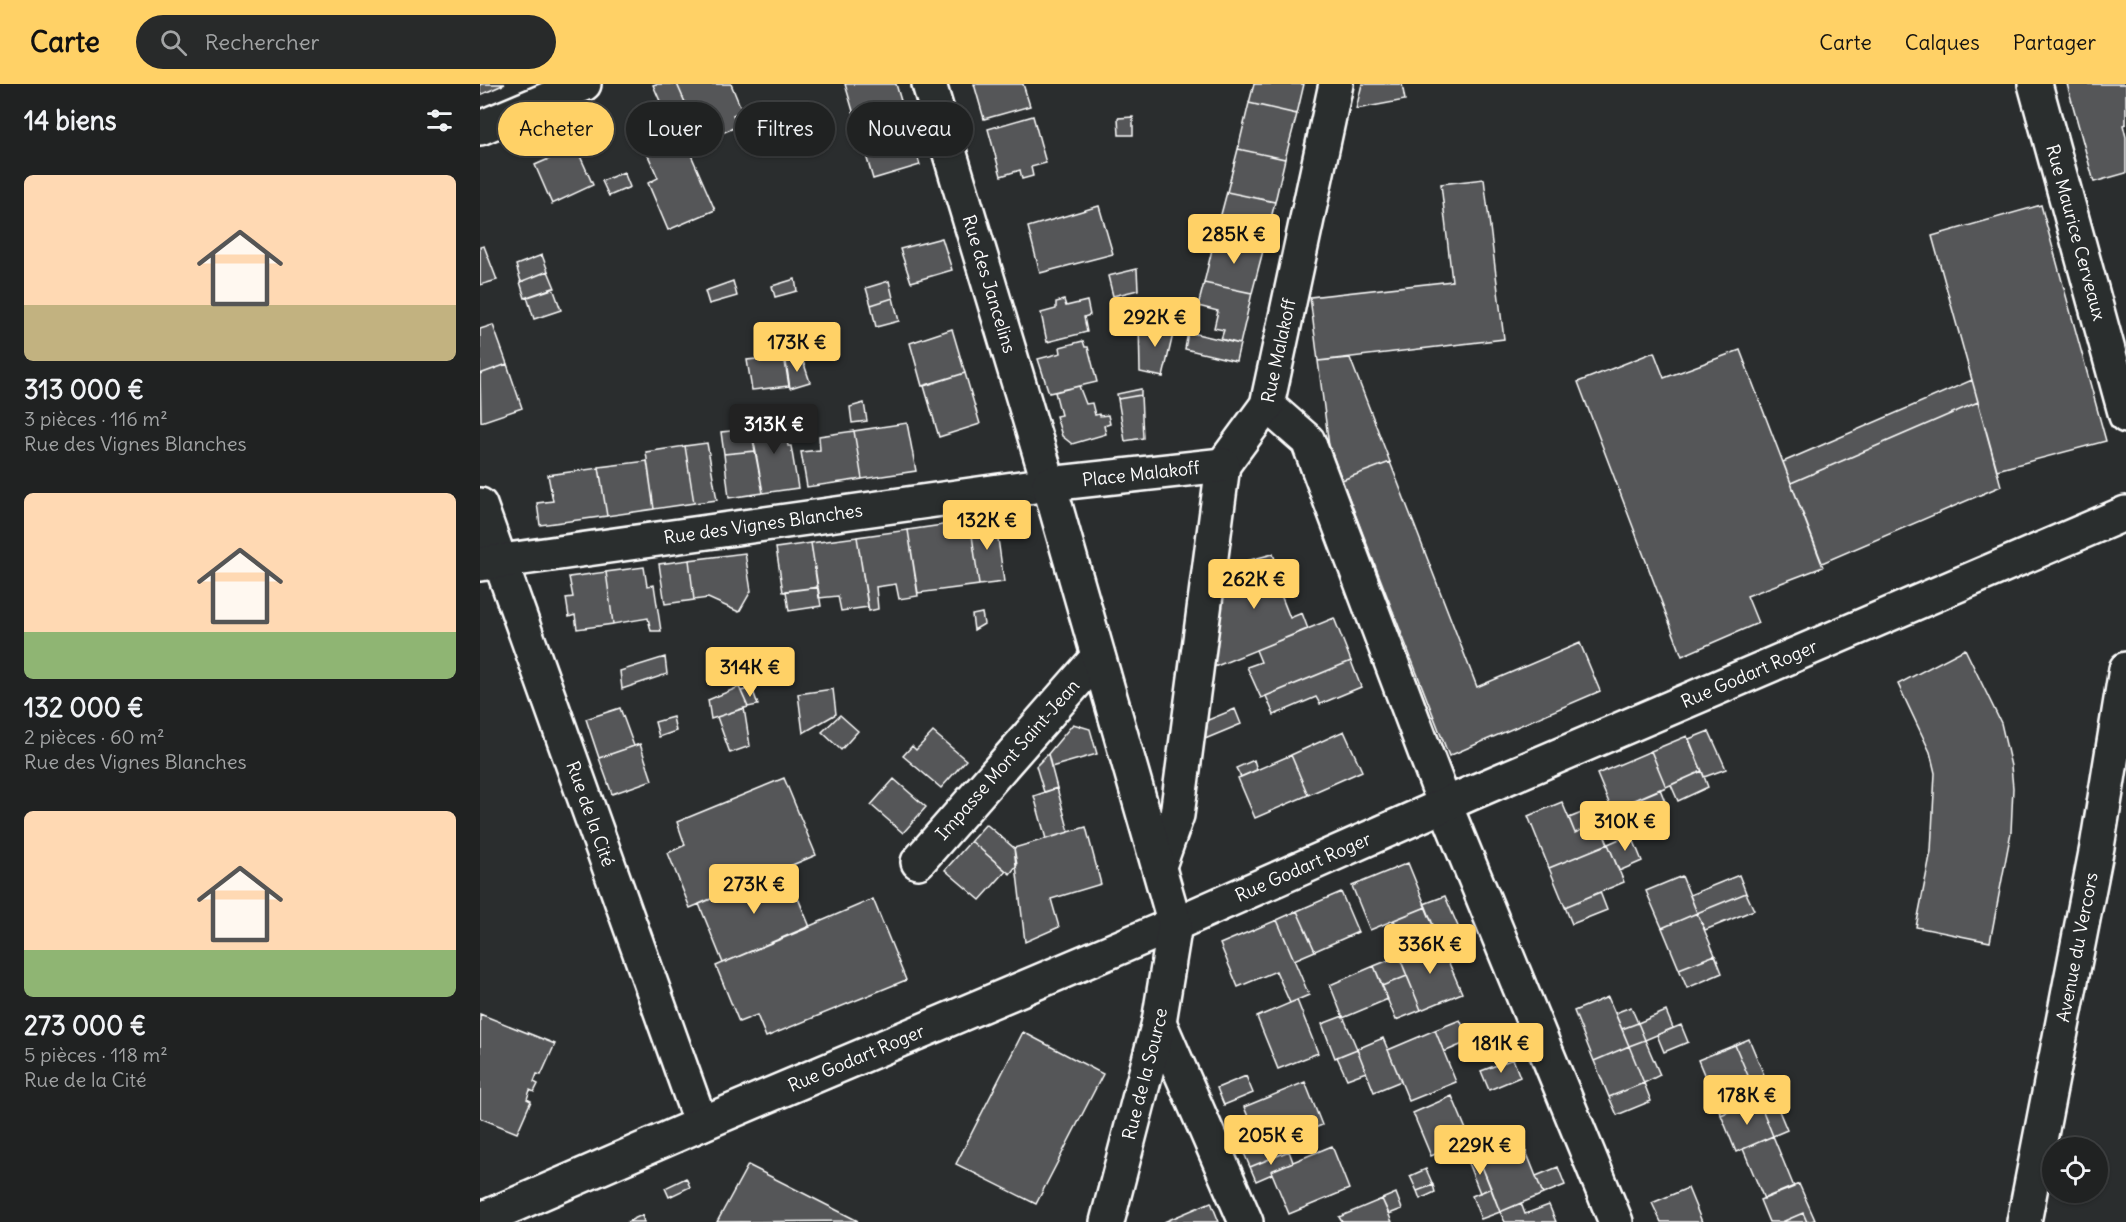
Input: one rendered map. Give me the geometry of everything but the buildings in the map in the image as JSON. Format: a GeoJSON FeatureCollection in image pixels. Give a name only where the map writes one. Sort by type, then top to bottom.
{"type":"FeatureCollection","features":[{"type":"Feature","properties":{"kind":"street"},"geometry":{"type":"LineString","coordinates":[[480,128],[584,84]]}},
{"type":"Feature","properties":{"kind":"street","name":"Rue des Jancelins"},"geometry":{"type":"LineString","coordinates":[[929,84],[1049,483]]}},
{"type":"Feature","properties":{"kind":"street","name":"Rue Malakoff"},"geometry":{"type":"LineString","coordinates":[[1223,465],[1267,405],[1335,84]]}},
{"type":"Feature","properties":{"kind":"street","name":"Rue Maurice Cerveaux"},"geometry":{"type":"LineString","coordinates":[[2035,84],[2126,416]]}},
{"type":"Feature","properties":{"kind":"street"},"geometry":{"type":"LineString","coordinates":[[1267,405],[1308,441],[1445,805],[1616,1222]]}},
{"type":"Feature","properties":{"kind":"street","name":"Place Malakoff"},"geometry":{"type":"LineString","coordinates":[[1049,483],[1223,465],[1177,815],[1159,866]]}},
{"type":"Feature","properties":{"kind":"street"},"geometry":{"type":"LineString","coordinates":[[1049,483],[1175,924]]}},
{"type":"Feature","properties":{"kind":"street","name":"Rue des Vignes Blanches"},"geometry":{"type":"LineString","coordinates":[[490,563],[1049,483]]}},
{"type":"Feature","properties":{"kind":"street","name":"Rue de la Cité"},"geometry":{"type":"LineString","coordinates":[[480,505],[490,563],[700,1124]]}},
{"type":"Feature","properties":{"kind":"street","name":"Rue Godart Roger"},"geometry":{"type":"LineString","coordinates":[[480,1222],[700,1124],[1175,924],[1445,805],[2126,513]]}},
{"type":"Feature","properties":{"kind":"street","name":"Impasse Mont Saint-Jean"},"geometry":{"type":"LineString","coordinates":[[918,862],[1098,657]]}},
{"type":"Feature","properties":{"kind":"street","name":"Avenue du Vercors"},"geometry":{"type":"LineString","coordinates":[[2024,1222],[2097,847],[2126,669]]}},
{"type":"Feature","properties":{"kind":"street","name":"Rue de la Source"},"geometry":{"type":"LineString","coordinates":[[1107,1222],[1159,1022],[1175,924]]}},
{"type":"Feature","properties":{"kind":"street"},"geometry":{"type":"LineString","coordinates":[[1159,1022],[1246,1222]]}}]}
